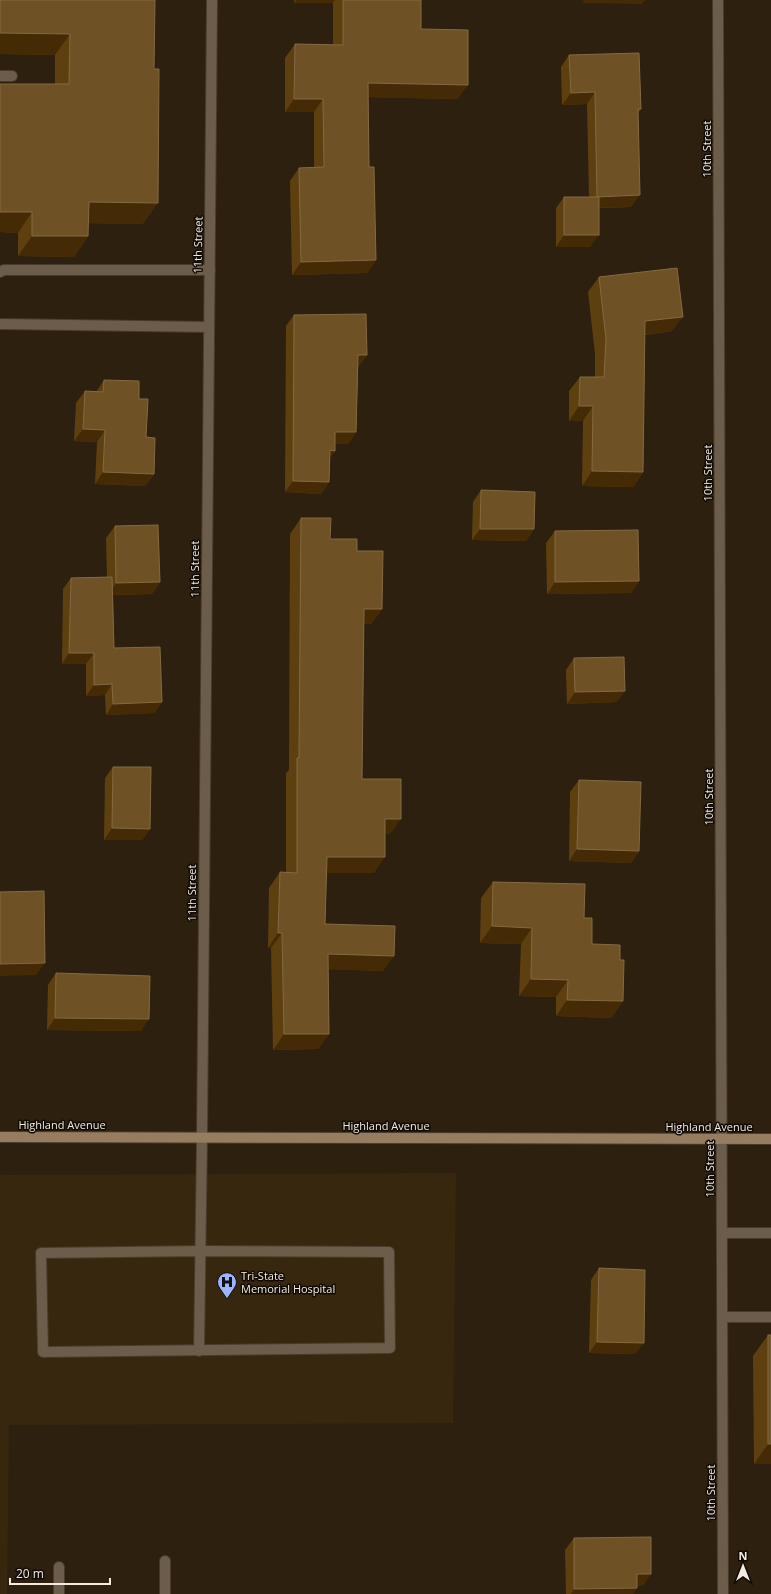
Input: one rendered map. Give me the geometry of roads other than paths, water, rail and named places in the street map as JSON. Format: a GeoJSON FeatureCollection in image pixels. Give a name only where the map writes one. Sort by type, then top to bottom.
{"type":"FeatureCollection","features":[{"type":"Feature","properties":{"kind":"main road","name":"Highland Avenue"},"geometry":{"type":"LineString","coordinates":[[0,1137],[771,1138]]}},
{"type":"Feature","properties":{"kind":"street","name":"11th Street"},"geometry":{"type":"LineString","coordinates":[[199,1351],[212,0]]}},
{"type":"Feature","properties":{"kind":"street","name":"10th Street"},"geometry":{"type":"LineString","coordinates":[[718,0],[723,1594]]}},
{"type":"Feature","properties":{"kind":"street"},"geometry":{"type":"LineString","coordinates":[[0,76],[12,76]]}},
{"type":"Feature","properties":{"kind":"street"},"geometry":{"type":"LineString","coordinates":[[0,272],[4,270],[210,270]]}},
{"type":"Feature","properties":{"kind":"street"},"geometry":{"type":"LineString","coordinates":[[0,324],[209,327]]}},
{"type":"Feature","properties":{"kind":"street"},"geometry":{"type":"LineString","coordinates":[[722,1233],[771,1233]]}},
{"type":"Feature","properties":{"kind":"street"},"geometry":{"type":"LineString","coordinates":[[201,1251],[389,1252],[390,1348],[43,1352],[41,1253],[201,1251]]}},
{"type":"Feature","properties":{"kind":"street"},"geometry":{"type":"LineString","coordinates":[[723,1317],[771,1317]]}},
{"type":"Feature","properties":{"kind":"street"},"geometry":{"type":"LineString","coordinates":[[165,1561],[165,1594]]}},
{"type":"Feature","properties":{"kind":"street"},"geometry":{"type":"LineString","coordinates":[[60,1567],[60,1594]]}},
{"type":"Feature","properties":{"kind":"place","name":"Tri-State Memorial Hospital"},"geometry":{"type":"Point","coordinates":[227,1299]}}]}
